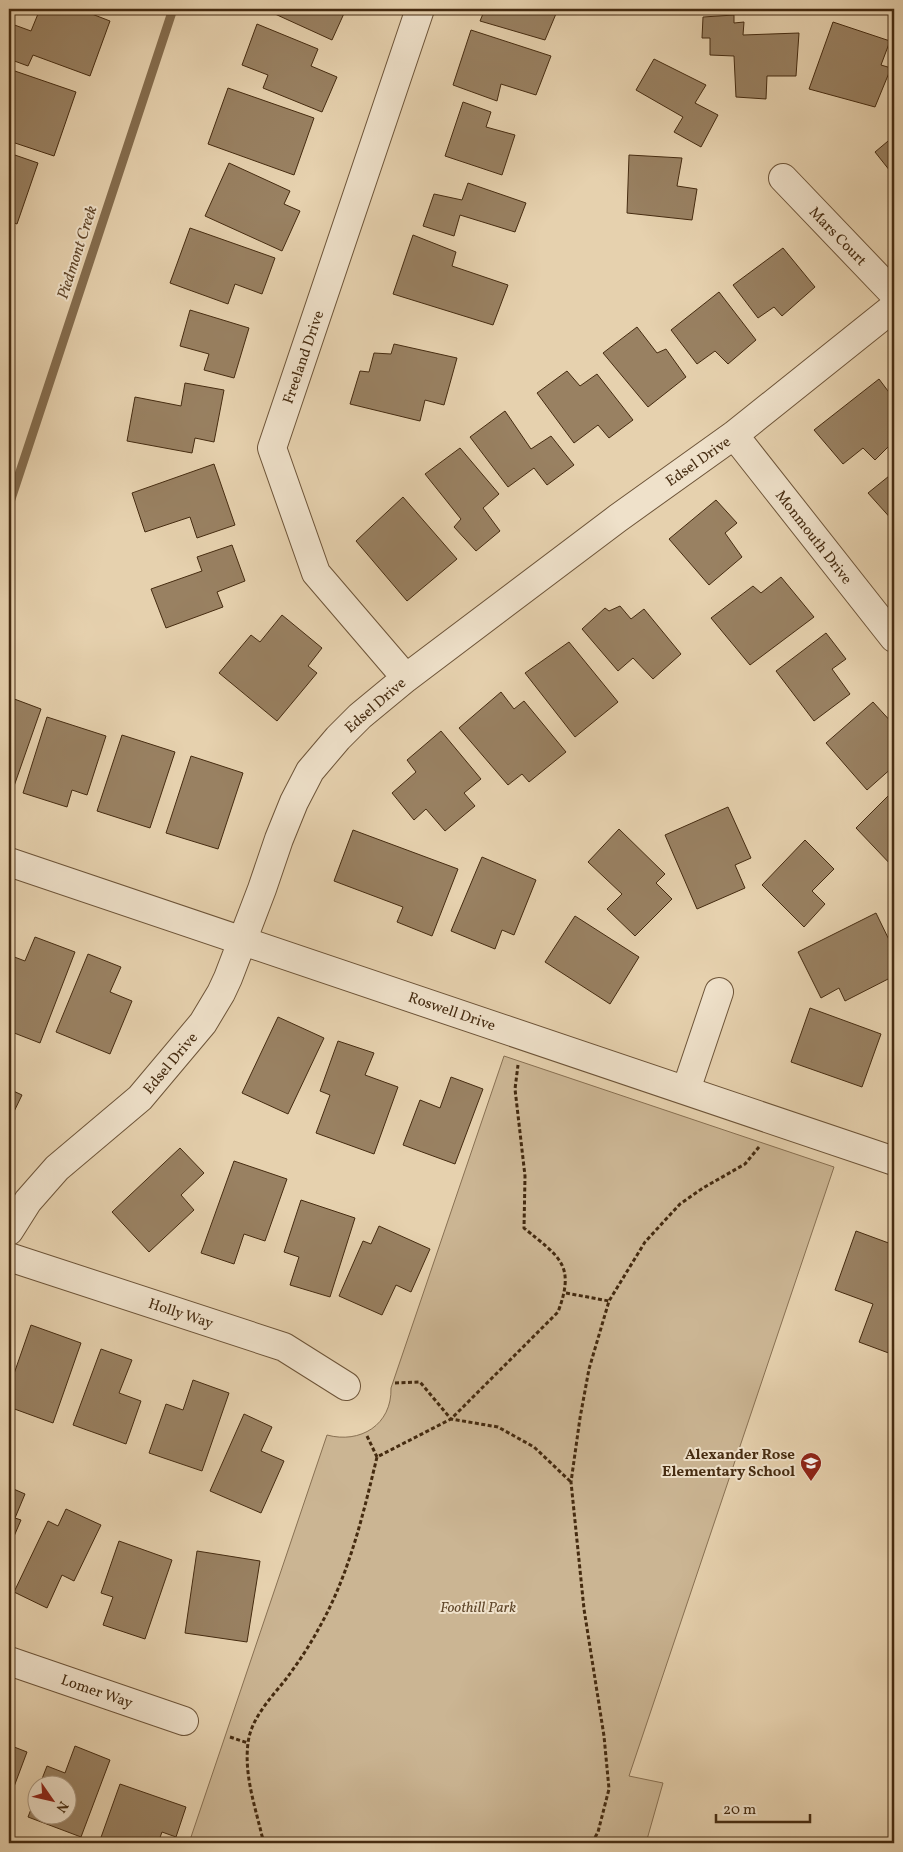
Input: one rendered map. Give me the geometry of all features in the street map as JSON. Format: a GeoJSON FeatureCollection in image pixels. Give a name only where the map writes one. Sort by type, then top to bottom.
{"type":"FeatureCollection","features":[{"type":"Feature","properties":{"kind":"street","name":"Freeland Drive"},"geometry":{"type":"LineString","coordinates":[[406,678],[316,573],[272,448],[420,9]]}},
{"type":"Feature","properties":{"kind":"street","name":"Mars Court"},"geometry":{"type":"LineString","coordinates":[[783,178],[894,294]]}},
{"type":"Feature","properties":{"kind":"street","name":"Edsel Drive"},"geometry":{"type":"LineString","coordinates":[[9,1232],[28,1202],[57,1168],[140,1098],[203,1023],[221,993],[243,940],[294,802],[310,771],[338,738],[360,716],[406,678],[618,518],[734,435],[894,307]]}},
{"type":"Feature","properties":{"kind":"street","name":"Monmouth Drive"},"geometry":{"type":"LineString","coordinates":[[734,435],[894,638]]}},
{"type":"Feature","properties":{"kind":"street","name":"Roswell Drive"},"geometry":{"type":"LineString","coordinates":[[9,862],[894,1161]]}},
{"type":"Feature","properties":{"kind":"street"},"geometry":{"type":"LineString","coordinates":[[686,1090],[718,992]]}},
{"type":"Feature","properties":{"kind":"street","name":"Holly Way"},"geometry":{"type":"LineString","coordinates":[[9,1257],[284,1348],[346,1386]]}},
{"type":"Feature","properties":{"kind":"street","name":"Lomer Way"},"geometry":{"type":"LineString","coordinates":[[9,1661],[184,1721]]}},
{"type":"Feature","properties":{"kind":"path"},"geometry":{"type":"LineString","coordinates":[[377,1456],[451,1419],[546,1326],[558,1312],[566,1293],[566,1278],[563,1264],[551,1250],[524,1228],[525,1176],[515,1089],[518,1064]]}},
{"type":"Feature","properties":{"kind":"path"},"geometry":{"type":"LineString","coordinates":[[592,1843],[598,1832],[609,1789],[604,1736],[584,1609],[571,1482],[589,1370],[610,1301],[645,1242],[680,1204],[749,1159],[760,1146],[770,1119]]}},
{"type":"Feature","properties":{"kind":"path"},"geometry":{"type":"LineString","coordinates":[[566,1293],[610,1301]]}},
{"type":"Feature","properties":{"kind":"path"},"geometry":{"type":"LineString","coordinates":[[394,1383],[420,1382],[451,1419],[498,1427],[534,1446],[571,1482]]}},
{"type":"Feature","properties":{"kind":"path"},"geometry":{"type":"LineString","coordinates":[[266,1843],[262,1836],[248,1781],[248,1743],[256,1719],[290,1673],[314,1636],[338,1592],[365,1507],[377,1456],[368,1436]]}},
{"type":"Feature","properties":{"kind":"path"},"geometry":{"type":"LineString","coordinates":[[230,1737],[248,1743]]}},
{"type":"Feature","properties":{"kind":"green space","name":"Foothill Park"},"geometry":{"type":"Polygon","coordinates":[[[504,1056],[834,1167],[629,1776],[663,1783],[646,1843],[189,1843],[327,1435],[351,1437],[362,1434],[380,1422],[386,1412],[390,1401],[391,1388],[504,1056]]]}},
{"type":"Feature","properties":{"kind":"building"},"geometry":{"type":"Polygon","coordinates":[[[40,9],[79,9],[110,21],[90,76],[33,55],[28,66],[9,59],[9,23],[31,31],[40,9]]]}},
{"type":"Feature","properties":{"kind":"building"},"geometry":{"type":"Polygon","coordinates":[[[277,9],[346,9],[332,40],[275,14],[277,9]]]}},
{"type":"Feature","properties":{"kind":"building"},"geometry":{"type":"Polygon","coordinates":[[[485,9],[558,9],[545,40],[480,21],[485,9]]]}},
{"type":"Feature","properties":{"kind":"building"},"geometry":{"type":"Polygon","coordinates":[[[734,15],[734,23],[744,22],[743,35],[799,33],[796,76],[767,76],[766,99],[736,97],[734,56],[710,55],[710,38],[702,38],[703,17],[734,15]]]}},
{"type":"Feature","properties":{"kind":"building"},"geometry":{"type":"Polygon","coordinates":[[[833,22],[890,41],[881,65],[891,68],[875,107],[809,89],[833,22]]]}},
{"type":"Feature","properties":{"kind":"building"},"geometry":{"type":"Polygon","coordinates":[[[257,24],[318,49],[311,66],[337,77],[322,112],[263,88],[268,75],[242,65],[257,24]]]}},
{"type":"Feature","properties":{"kind":"building"},"geometry":{"type":"Polygon","coordinates":[[[471,30],[551,56],[536,95],[501,84],[497,101],[453,85],[471,30]]]}},
{"type":"Feature","properties":{"kind":"building"},"geometry":{"type":"Polygon","coordinates":[[[654,59],[706,85],[695,103],[718,115],[701,147],[674,132],[683,117],[636,90],[654,59]]]}},
{"type":"Feature","properties":{"kind":"building"},"geometry":{"type":"Polygon","coordinates":[[[9,69],[76,92],[54,156],[9,141],[9,69]]]}},
{"type":"Feature","properties":{"kind":"building"},"geometry":{"type":"Polygon","coordinates":[[[228,88],[314,118],[294,175],[208,144],[228,88]]]}},
{"type":"Feature","properties":{"kind":"building"},"geometry":{"type":"Polygon","coordinates":[[[463,102],[491,112],[486,127],[515,135],[502,175],[445,156],[463,102]]]}},
{"type":"Feature","properties":{"kind":"building"},"geometry":{"type":"Polygon","coordinates":[[[894,136],[894,176],[875,152],[894,136]]]}},
{"type":"Feature","properties":{"kind":"building"},"geometry":{"type":"Polygon","coordinates":[[[9,153],[38,163],[17,224],[9,221],[9,153]]]}},
{"type":"Feature","properties":{"kind":"building"},"geometry":{"type":"Polygon","coordinates":[[[629,155],[682,158],[677,186],[697,189],[692,220],[627,213],[629,155]]]}},
{"type":"Feature","properties":{"kind":"building"},"geometry":{"type":"Polygon","coordinates":[[[229,163],[290,191],[284,204],[300,211],[282,251],[205,216],[229,163]]]}},
{"type":"Feature","properties":{"kind":"building"},"geometry":{"type":"Polygon","coordinates":[[[468,183],[526,203],[515,232],[460,215],[454,236],[423,226],[434,194],[462,200],[468,183]]]}},
{"type":"Feature","properties":{"kind":"building"},"geometry":{"type":"Polygon","coordinates":[[[190,228],[275,258],[262,294],[235,284],[228,304],[170,283],[190,228]]]}},
{"type":"Feature","properties":{"kind":"building"},"geometry":{"type":"Polygon","coordinates":[[[413,235],[456,252],[452,266],[508,285],[493,325],[393,294],[413,235]]]}},
{"type":"Feature","properties":{"kind":"building"},"geometry":{"type":"Polygon","coordinates":[[[783,248],[815,287],[782,316],[774,307],[758,318],[733,285],[783,248]]]}},
{"type":"Feature","properties":{"kind":"building"},"geometry":{"type":"Polygon","coordinates":[[[719,292],[756,340],[728,364],[715,351],[697,364],[671,330],[719,292]]]}},
{"type":"Feature","properties":{"kind":"building"},"geometry":{"type":"Polygon","coordinates":[[[190,310],[249,328],[234,378],[204,370],[209,354],[180,346],[190,310]]]}},
{"type":"Feature","properties":{"kind":"building"},"geometry":{"type":"Polygon","coordinates":[[[637,327],[657,353],[666,349],[686,377],[648,407],[603,353],[637,327]]]}},
{"type":"Feature","properties":{"kind":"building"},"geometry":{"type":"Polygon","coordinates":[[[394,344],[457,358],[444,405],[425,400],[420,421],[350,404],[360,371],[369,372],[374,353],[391,354],[394,344]]]}},
{"type":"Feature","properties":{"kind":"building"},"geometry":{"type":"Polygon","coordinates":[[[567,371],[580,386],[597,374],[633,420],[609,438],[598,425],[574,443],[537,393],[567,371]]]}},
{"type":"Feature","properties":{"kind":"building"},"geometry":{"type":"Polygon","coordinates":[[[879,379],[894,399],[894,441],[875,460],[863,448],[843,464],[814,430],[879,379]]]}},
{"type":"Feature","properties":{"kind":"building"},"geometry":{"type":"Polygon","coordinates":[[[185,383],[224,390],[214,442],[195,438],[192,453],[127,441],[135,397],[181,406],[185,383]]]}},
{"type":"Feature","properties":{"kind":"building"},"geometry":{"type":"Polygon","coordinates":[[[505,411],[531,449],[551,436],[574,465],[547,485],[534,468],[508,487],[470,437],[505,411]]]}},
{"type":"Feature","properties":{"kind":"building"},"geometry":{"type":"Polygon","coordinates":[[[460,448],[499,494],[483,508],[500,531],[476,551],[454,527],[461,519],[425,474],[460,448]]]}},
{"type":"Feature","properties":{"kind":"building"},"geometry":{"type":"Polygon","coordinates":[[[214,464],[235,525],[197,538],[190,517],[145,532],[132,493],[214,464]]]}},
{"type":"Feature","properties":{"kind":"building"},"geometry":{"type":"Polygon","coordinates":[[[894,472],[894,522],[868,493],[894,472]]]}},
{"type":"Feature","properties":{"kind":"building"},"geometry":{"type":"Polygon","coordinates":[[[403,497],[457,559],[407,601],[356,541],[403,497]]]}},
{"type":"Feature","properties":{"kind":"building"},"geometry":{"type":"Polygon","coordinates":[[[716,500],[737,523],[725,533],[742,557],[709,585],[669,539],[716,500]]]}},
{"type":"Feature","properties":{"kind":"building"},"geometry":{"type":"Polygon","coordinates":[[[232,545],[245,581],[217,592],[223,607],[166,628],[151,589],[202,571],[197,557],[232,545]]]}},
{"type":"Feature","properties":{"kind":"building"},"geometry":{"type":"Polygon","coordinates":[[[781,577],[814,617],[750,665],[711,618],[753,586],[761,593],[781,577]]]}},
{"type":"Feature","properties":{"kind":"building"},"geometry":{"type":"Polygon","coordinates":[[[620,606],[631,619],[644,609],[681,654],[653,679],[633,658],[618,671],[582,629],[605,608],[609,611],[620,606]]]}},
{"type":"Feature","properties":{"kind":"building"},"geometry":{"type":"Polygon","coordinates":[[[282,615],[322,648],[308,666],[317,673],[277,721],[219,673],[251,635],[260,642],[282,615]]]}},
{"type":"Feature","properties":{"kind":"building"},"geometry":{"type":"Polygon","coordinates":[[[826,633],[846,659],[832,669],[850,694],[814,721],[776,671],[826,633]]]}},
{"type":"Feature","properties":{"kind":"building"},"geometry":{"type":"Polygon","coordinates":[[[569,642],[618,702],[575,737],[525,673],[569,642]]]}},
{"type":"Feature","properties":{"kind":"building"},"geometry":{"type":"Polygon","coordinates":[[[501,692],[514,709],[524,701],[566,752],[529,782],[522,774],[508,785],[459,728],[501,692]]]}},
{"type":"Feature","properties":{"kind":"building"},"geometry":{"type":"Polygon","coordinates":[[[9,697],[41,709],[13,789],[9,788],[9,697]]]}},
{"type":"Feature","properties":{"kind":"building"},"geometry":{"type":"Polygon","coordinates":[[[873,702],[894,725],[894,750],[891,752],[894,756],[894,766],[867,790],[826,743],[873,702]]]}},
{"type":"Feature","properties":{"kind":"building"},"geometry":{"type":"Polygon","coordinates":[[[47,717],[106,736],[87,795],[72,790],[67,807],[23,793],[47,717]]]}},
{"type":"Feature","properties":{"kind":"building"},"geometry":{"type":"Polygon","coordinates":[[[441,731],[481,779],[464,793],[475,806],[445,831],[426,809],[414,820],[392,793],[416,772],[407,760],[441,731]]]}},
{"type":"Feature","properties":{"kind":"building"},"geometry":{"type":"Polygon","coordinates":[[[122,735],[175,752],[150,828],[97,811],[122,735]]]}},
{"type":"Feature","properties":{"kind":"building"},"geometry":{"type":"Polygon","coordinates":[[[191,756],[243,773],[218,849],[166,833],[191,756]]]}},
{"type":"Feature","properties":{"kind":"building"},"geometry":{"type":"Polygon","coordinates":[[[894,790],[894,868],[856,828],[894,790]]]}},
{"type":"Feature","properties":{"kind":"building"},"geometry":{"type":"Polygon","coordinates":[[[728,807],[751,858],[735,865],[745,888],[697,909],[665,835],[728,807]]]}},
{"type":"Feature","properties":{"kind":"building"},"geometry":{"type":"Polygon","coordinates":[[[619,829],[665,874],[656,883],[672,899],[635,936],[607,909],[622,894],[588,862],[619,829]]]}},
{"type":"Feature","properties":{"kind":"building"},"geometry":{"type":"Polygon","coordinates":[[[353,830],[458,869],[432,936],[397,922],[403,907],[334,881],[353,830]]]}},
{"type":"Feature","properties":{"kind":"building"},"geometry":{"type":"Polygon","coordinates":[[[805,840],[834,869],[812,891],[825,904],[804,927],[762,885],[805,840]]]}},
{"type":"Feature","properties":{"kind":"building"},"geometry":{"type":"Polygon","coordinates":[[[482,857],[536,880],[514,935],[502,930],[495,949],[451,931],[482,857]]]}},
{"type":"Feature","properties":{"kind":"building"},"geometry":{"type":"Polygon","coordinates":[[[876,913],[894,950],[894,976],[845,1001],[839,988],[821,998],[798,952],[876,913]]]}},
{"type":"Feature","properties":{"kind":"building"},"geometry":{"type":"Polygon","coordinates":[[[575,916],[639,957],[610,1004],[545,962],[575,916]]]}},
{"type":"Feature","properties":{"kind":"building"},"geometry":{"type":"Polygon","coordinates":[[[35,937],[75,952],[40,1043],[9,1031],[9,955],[25,961],[35,937]]]}},
{"type":"Feature","properties":{"kind":"building"},"geometry":{"type":"Polygon","coordinates":[[[88,954],[121,967],[110,992],[132,1001],[110,1054],[56,1032],[88,954]]]}},
{"type":"Feature","properties":{"kind":"building"},"geometry":{"type":"Polygon","coordinates":[[[810,1008],[881,1034],[862,1087],[791,1062],[810,1008]]]}},
{"type":"Feature","properties":{"kind":"building"},"geometry":{"type":"Polygon","coordinates":[[[278,1017],[324,1038],[288,1114],[242,1093],[278,1017]]]}},
{"type":"Feature","properties":{"kind":"building"},"geometry":{"type":"Polygon","coordinates":[[[338,1041],[374,1053],[365,1075],[398,1087],[374,1154],[316,1133],[330,1095],[320,1091],[338,1041]]]}},
{"type":"Feature","properties":{"kind":"building"},"geometry":{"type":"Polygon","coordinates":[[[451,1077],[483,1089],[455,1164],[403,1145],[420,1100],[440,1108],[451,1077]]]}},
{"type":"Feature","properties":{"kind":"building"},"geometry":{"type":"Polygon","coordinates":[[[9,1089],[22,1095],[9,1122],[9,1089]]]}},
{"type":"Feature","properties":{"kind":"building"},"geometry":{"type":"Polygon","coordinates":[[[180,1148],[204,1173],[181,1195],[194,1210],[149,1252],[112,1212],[180,1148]]]}},
{"type":"Feature","properties":{"kind":"building"},"geometry":{"type":"Polygon","coordinates":[[[234,1161],[287,1179],[265,1241],[244,1234],[234,1264],[201,1253],[234,1161]]]}},
{"type":"Feature","properties":{"kind":"building"},"geometry":{"type":"Polygon","coordinates":[[[301,1200],[355,1218],[330,1297],[290,1285],[299,1257],[284,1252],[301,1200]]]}},
{"type":"Feature","properties":{"kind":"building"},"geometry":{"type":"Polygon","coordinates":[[[379,1226],[430,1249],[411,1292],[396,1285],[382,1315],[339,1296],[363,1241],[371,1244],[379,1226]]]}},
{"type":"Feature","properties":{"kind":"building"},"geometry":{"type":"Polygon","coordinates":[[[856,1231],[894,1245],[894,1355],[859,1342],[873,1304],[835,1290],[856,1231]]]}},
{"type":"Feature","properties":{"kind":"building"},"geometry":{"type":"Polygon","coordinates":[[[31,1325],[81,1343],[53,1423],[9,1407],[9,1388],[31,1325]]]}},
{"type":"Feature","properties":{"kind":"building"},"geometry":{"type":"Polygon","coordinates":[[[101,1349],[132,1360],[119,1393],[141,1401],[126,1444],[73,1425],[101,1349]]]}},
{"type":"Feature","properties":{"kind":"building"},"geometry":{"type":"Polygon","coordinates":[[[193,1380],[229,1393],[202,1471],[149,1453],[166,1404],[183,1410],[193,1380]]]}},
{"type":"Feature","properties":{"kind":"building"},"geometry":{"type":"Polygon","coordinates":[[[244,1414],[272,1427],[261,1451],[284,1461],[261,1513],[210,1491],[244,1414]]]}},
{"type":"Feature","properties":{"kind":"building"},"geometry":{"type":"Polygon","coordinates":[[[9,1487],[25,1494],[15,1518],[21,1520],[9,1548],[9,1487]]]}},
{"type":"Feature","properties":{"kind":"building"},"geometry":{"type":"Polygon","coordinates":[[[66,1509],[101,1525],[74,1581],[62,1575],[47,1608],[14,1592],[48,1521],[58,1526],[66,1509]]]}},
{"type":"Feature","properties":{"kind":"building"},"geometry":{"type":"Polygon","coordinates":[[[119,1541],[172,1560],[145,1639],[103,1625],[113,1597],[101,1593],[119,1541]]]}},
{"type":"Feature","properties":{"kind":"building"},"geometry":{"type":"Polygon","coordinates":[[[197,1551],[260,1561],[247,1642],[185,1633],[197,1551]]]}},
{"type":"Feature","properties":{"kind":"building"},"geometry":{"type":"Polygon","coordinates":[[[9,1745],[27,1752],[9,1800],[9,1745]]]}},
{"type":"Feature","properties":{"kind":"building"},"geometry":{"type":"Polygon","coordinates":[[[75,1746],[110,1760],[81,1837],[47,1824],[78,1824],[78,1774],[44,1774],[47,1766],[65,1773],[75,1746]]]}},
{"type":"Feature","properties":{"kind":"building"},"geometry":{"type":"Polygon","coordinates":[[[120,1784],[186,1807],[176,1837],[162,1832],[158,1843],[99,1843],[120,1784]]]}},
{"type":"Feature","properties":{"kind":"waterway","name":"Piedmont Creek"},"geometry":{"type":"LineString","coordinates":[[9,505],[173,9]]}},
{"type":"Feature","properties":{"kind":"place","name":"Alexander Rose Elementary School"},"geometry":{"type":"Point","coordinates":[811,1482]}}]}
